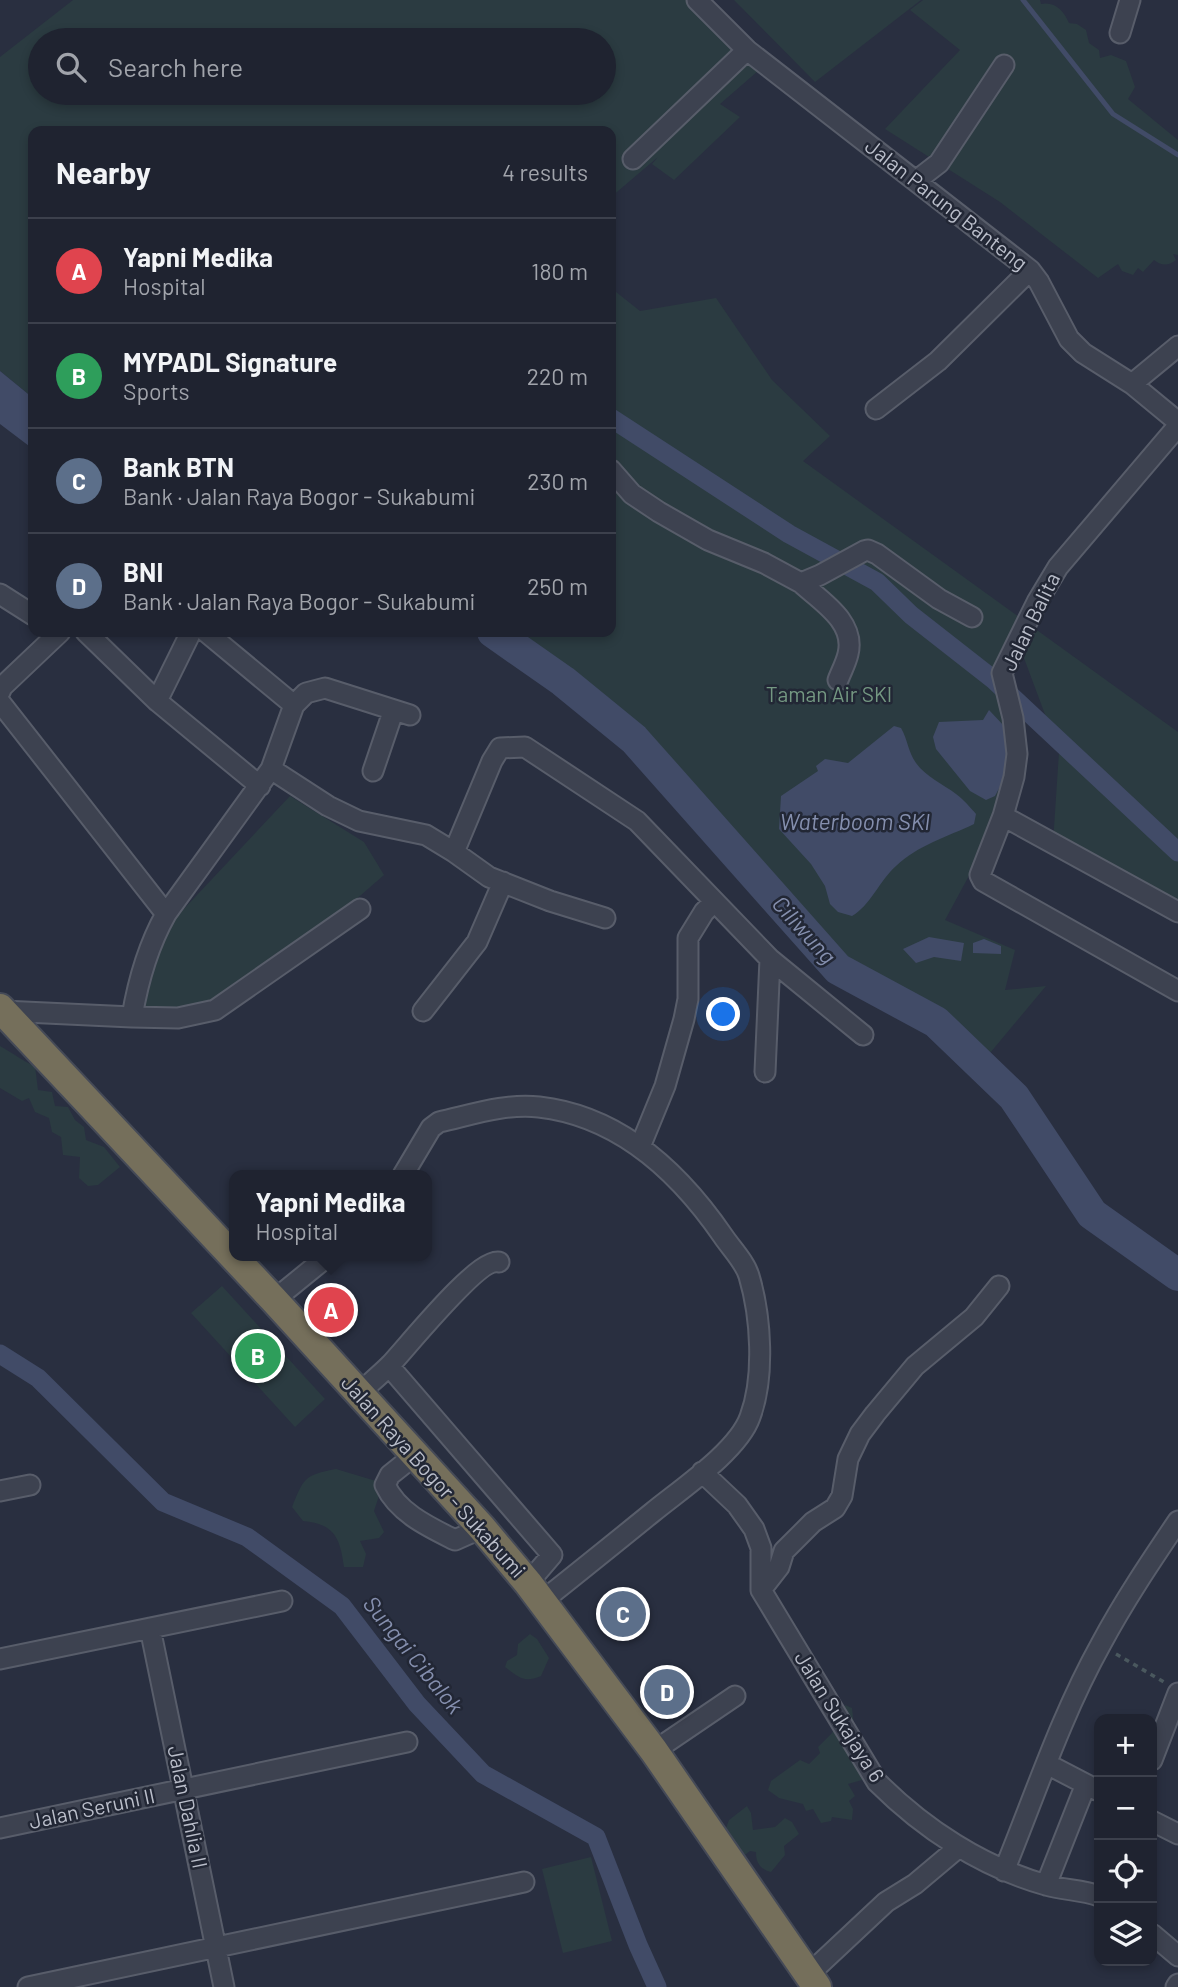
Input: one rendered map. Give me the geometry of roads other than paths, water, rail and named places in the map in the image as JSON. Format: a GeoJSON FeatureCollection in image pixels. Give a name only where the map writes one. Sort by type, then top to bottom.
{"type":"FeatureCollection","features":[{"type":"Feature","properties":{"kind":"highway","name":"Jalan Raya Bogor - Sukabumi"},"geometry":{"type":"LineString","coordinates":[[1,1011],[229,1252]]}},
{"type":"Feature","properties":{"kind":"highway","name":"Jalan Raya Bogor - Sukabumi"},"geometry":{"type":"LineString","coordinates":[[237,1261],[482,1528],[535,1592],[654,1751],[812,1981]]}},
{"type":"Feature","properties":{"kind":"street","name":"Jalan Parung Banteng"},"geometry":{"type":"LineString","coordinates":[[697,0],[747,50],[1030,270],[1069,339],[1083,354],[1132,384],[1178,424]]}},
{"type":"Feature","properties":{"kind":"street"},"geometry":{"type":"LineString","coordinates":[[1120,33],[1130,0]]}},
{"type":"Feature","properties":{"kind":"street"},"geometry":{"type":"LineString","coordinates":[[633,159],[747,50]]}},
{"type":"Feature","properties":{"kind":"street"},"geometry":{"type":"LineString","coordinates":[[917,180],[939,163],[1004,65]]}},
{"type":"Feature","properties":{"kind":"street"},"geometry":{"type":"LineString","coordinates":[[876,409],[938,361],[1030,270]]}},
{"type":"Feature","properties":{"kind":"street"},"geometry":{"type":"LineString","coordinates":[[1132,384],[1178,346]]}},
{"type":"Feature","properties":{"kind":"street","name":"Jalan Balita"},"geometry":{"type":"LineString","coordinates":[[1178,424],[1058,567],[1037,601],[1002,673],[1013,718],[1017,754],[1014,777],[1003,816],[981,869],[983,881],[1178,991]]}},
{"type":"Feature","properties":{"kind":"street"},"geometry":{"type":"LineString","coordinates":[[616,476],[632,494],[659,512],[708,540],[764,563],[801,583],[829,607],[840,619],[849,640],[849,653],[838,680]]}},
{"type":"Feature","properties":{"kind":"street"},"geometry":{"type":"LineString","coordinates":[[801,583],[868,550],[972,617]]}},
{"type":"Feature","properties":{"kind":"street"},"geometry":{"type":"LineString","coordinates":[[0,594],[28,612]]}},
{"type":"Feature","properties":{"kind":"street"},"geometry":{"type":"LineString","coordinates":[[0,692],[2,687],[56,637]]}},
{"type":"Feature","properties":{"kind":"street"},"geometry":{"type":"LineString","coordinates":[[91,637],[157,702],[260,786]]}},
{"type":"Feature","properties":{"kind":"street"},"geometry":{"type":"LineString","coordinates":[[157,702],[189,637]]}},
{"type":"Feature","properties":{"kind":"street"},"geometry":{"type":"LineString","coordinates":[[212,637],[294,705]]}},
{"type":"Feature","properties":{"kind":"street"},"geometry":{"type":"LineString","coordinates":[[132,1017],[149,947],[166,914],[271,769],[294,705],[306,693],[325,688],[402,713],[373,771]]}},
{"type":"Feature","properties":{"kind":"street"},"geometry":{"type":"LineString","coordinates":[[0,702],[166,914]]}},
{"type":"Feature","properties":{"kind":"street"},"geometry":{"type":"LineString","coordinates":[[454,852],[500,748],[525,747],[637,821],[770,959],[863,1035]]}},
{"type":"Feature","properties":{"kind":"street"},"geometry":{"type":"LineString","coordinates":[[271,769],[328,806],[359,821],[426,835],[489,877],[550,901],[606,918]]}},
{"type":"Feature","properties":{"kind":"street"},"geometry":{"type":"LineString","coordinates":[[1003,816],[1178,912]]}},
{"type":"Feature","properties":{"kind":"street"},"geometry":{"type":"LineString","coordinates":[[423,1012],[477,942],[503,882]]}},
{"type":"Feature","properties":{"kind":"street"},"geometry":{"type":"LineString","coordinates":[[640,1147],[665,1086],[684,1019],[688,999],[688,938],[704,912],[714,902]]}},
{"type":"Feature","properties":{"kind":"street"},"geometry":{"type":"LineString","coordinates":[[1,1011],[178,1018],[215,1010],[360,909]]}},
{"type":"Feature","properties":{"kind":"street"},"geometry":{"type":"LineString","coordinates":[[765,1072],[770,959]]}},
{"type":"Feature","properties":{"kind":"street"},"geometry":{"type":"LineString","coordinates":[[405,1170],[435,1124],[503,1109],[537,1107],[572,1114],[620,1133],[659,1161],[690,1194],[748,1274],[759,1332],[756,1394],[750,1419],[736,1441],[702,1472],[535,1592]]}},
{"type":"Feature","properties":{"kind":"street"},"geometry":{"type":"LineString","coordinates":[[274,1300],[322,1261]]}},
{"type":"Feature","properties":{"kind":"street"},"geometry":{"type":"LineString","coordinates":[[358,1394],[389,1366],[468,1279],[490,1262],[499,1262]]}},
{"type":"Feature","properties":{"kind":"street"},"geometry":{"type":"LineString","coordinates":[[761,1590],[779,1567],[784,1551],[813,1522],[835,1508],[845,1488],[849,1459],[860,1434],[875,1414],[915,1366],[974,1317],[999,1286]]}},
{"type":"Feature","properties":{"kind":"street"},"geometry":{"type":"LineString","coordinates":[[389,1366],[552,1555],[535,1592]]}},
{"type":"Feature","properties":{"kind":"street"},"geometry":{"type":"LineString","coordinates":[[415,1455],[390,1475],[385,1485],[391,1498],[430,1527],[455,1540],[482,1528]]}},
{"type":"Feature","properties":{"kind":"street"},"geometry":{"type":"LineString","coordinates":[[702,1472],[737,1505],[754,1530],[761,1548],[761,1590]]}},
{"type":"Feature","properties":{"kind":"street"},"geometry":{"type":"LineString","coordinates":[[0,1491],[30,1485]]}},
{"type":"Feature","properties":{"kind":"street"},"geometry":{"type":"LineString","coordinates":[[1004,1871],[1069,1709],[1100,1645],[1139,1579],[1178,1521]]}},
{"type":"Feature","properties":{"kind":"street","name":"Jalan Sukajaya 6"},"geometry":{"type":"LineString","coordinates":[[761,1590],[877,1782],[901,1806],[959,1847],[1004,1871],[1046,1885],[1094,1895]]}},
{"type":"Feature","properties":{"kind":"street"},"geometry":{"type":"LineString","coordinates":[[0,1659],[282,1601]]}},
{"type":"Feature","properties":{"kind":"street","name":"Jalan Dahlia II"},"geometry":{"type":"LineString","coordinates":[[149,1628],[224,1987]]}},
{"type":"Feature","properties":{"kind":"street"},"geometry":{"type":"LineString","coordinates":[[1157,1742],[1172,1688]]}},
{"type":"Feature","properties":{"kind":"street"},"geometry":{"type":"LineString","coordinates":[[654,1751],[735,1696]]}},
{"type":"Feature","properties":{"kind":"street","name":"Jalan Seruni II"},"geometry":{"type":"LineString","coordinates":[[0,1828],[407,1742]]}},
{"type":"Feature","properties":{"kind":"street"},"geometry":{"type":"LineString","coordinates":[[1046,1885],[1091,1790],[1047,1764]]}},
{"type":"Feature","properties":{"kind":"street"},"geometry":{"type":"LineString","coordinates":[[1157,1824],[1178,1834]]}},
{"type":"Feature","properties":{"kind":"street"},"geometry":{"type":"LineString","coordinates":[[812,1981],[886,1902],[915,1884],[959,1847]]}},
{"type":"Feature","properties":{"kind":"street"},"geometry":{"type":"LineString","coordinates":[[28,1987],[524,1882]]}},
{"type":"Feature","properties":{"kind":"street"},"geometry":{"type":"LineString","coordinates":[[1157,1938],[1178,1956]]}},
{"type":"Feature","properties":{"kind":"water"},"geometry":{"type":"Polygon","coordinates":[[[0,371],[28,394],[28,445],[0,424],[0,371]]]}},
{"type":"Feature","properties":{"kind":"water"},"geometry":{"type":"Polygon","coordinates":[[[989,710],[1005,727],[1008,751],[1004,779],[995,796],[986,800],[970,791],[936,749],[933,737],[939,722],[983,720],[989,710]]]}},
{"type":"Feature","properties":{"kind":"water","name":"Waterboom SKI"},"geometry":{"type":"Polygon","coordinates":[[[894,726],[901,728],[911,755],[920,768],[959,796],[976,814],[974,824],[923,847],[905,859],[890,872],[864,906],[852,916],[838,912],[830,904],[825,886],[811,864],[779,829],[781,796],[818,771],[816,766],[825,759],[848,763],[894,726]]]}},
{"type":"Feature","properties":{"kind":"water"},"geometry":{"type":"Polygon","coordinates":[[[929,937],[964,943],[961,961],[934,957],[916,963],[903,949],[929,937]]]}},
{"type":"Feature","properties":{"kind":"water"},"geometry":{"type":"Polygon","coordinates":[[[984,939],[1001,946],[1001,954],[973,953],[973,943],[984,939]]]}},
{"type":"Feature","properties":{"kind":"waterway"},"geometry":{"type":"LineString","coordinates":[[1023,0],[1113,114],[1178,155]]}},
{"type":"Feature","properties":{"kind":"waterway"},"geometry":{"type":"LineString","coordinates":[[616,421],[789,534],[877,582],[911,615],[994,680],[1178,852]]}},
{"type":"Feature","properties":{"kind":"waterway","name":"Ciliwung"},"geometry":{"type":"LineString","coordinates":[[500,637],[563,681],[634,739],[838,969],[936,1022],[1014,1097],[1092,1214],[1178,1275]]}},
{"type":"Feature","properties":{"kind":"waterway","name":"Sungai Cibalok"},"geometry":{"type":"LineString","coordinates":[[0,1354],[38,1378],[163,1502],[247,1537],[342,1606],[417,1704],[483,1774],[596,1837],[657,1987]]}},
{"type":"Feature","properties":{"kind":"place","name":"Yapni Medika"},"geometry":{"type":"Point","coordinates":[331,1310]}},
{"type":"Feature","properties":{"kind":"place","name":"MYPADL Signature"},"geometry":{"type":"Point","coordinates":[258,1356]}},
{"type":"Feature","properties":{"kind":"place","name":"Bank BTN"},"geometry":{"type":"Point","coordinates":[623,1614]}},
{"type":"Feature","properties":{"kind":"place","name":"BNI"},"geometry":{"type":"Point","coordinates":[667,1692]}},
{"type":"Feature","properties":{"kind":"park label","name":"Taman Air SKI"},"geometry":{"type":"Point","coordinates":[829,695]}}]}
